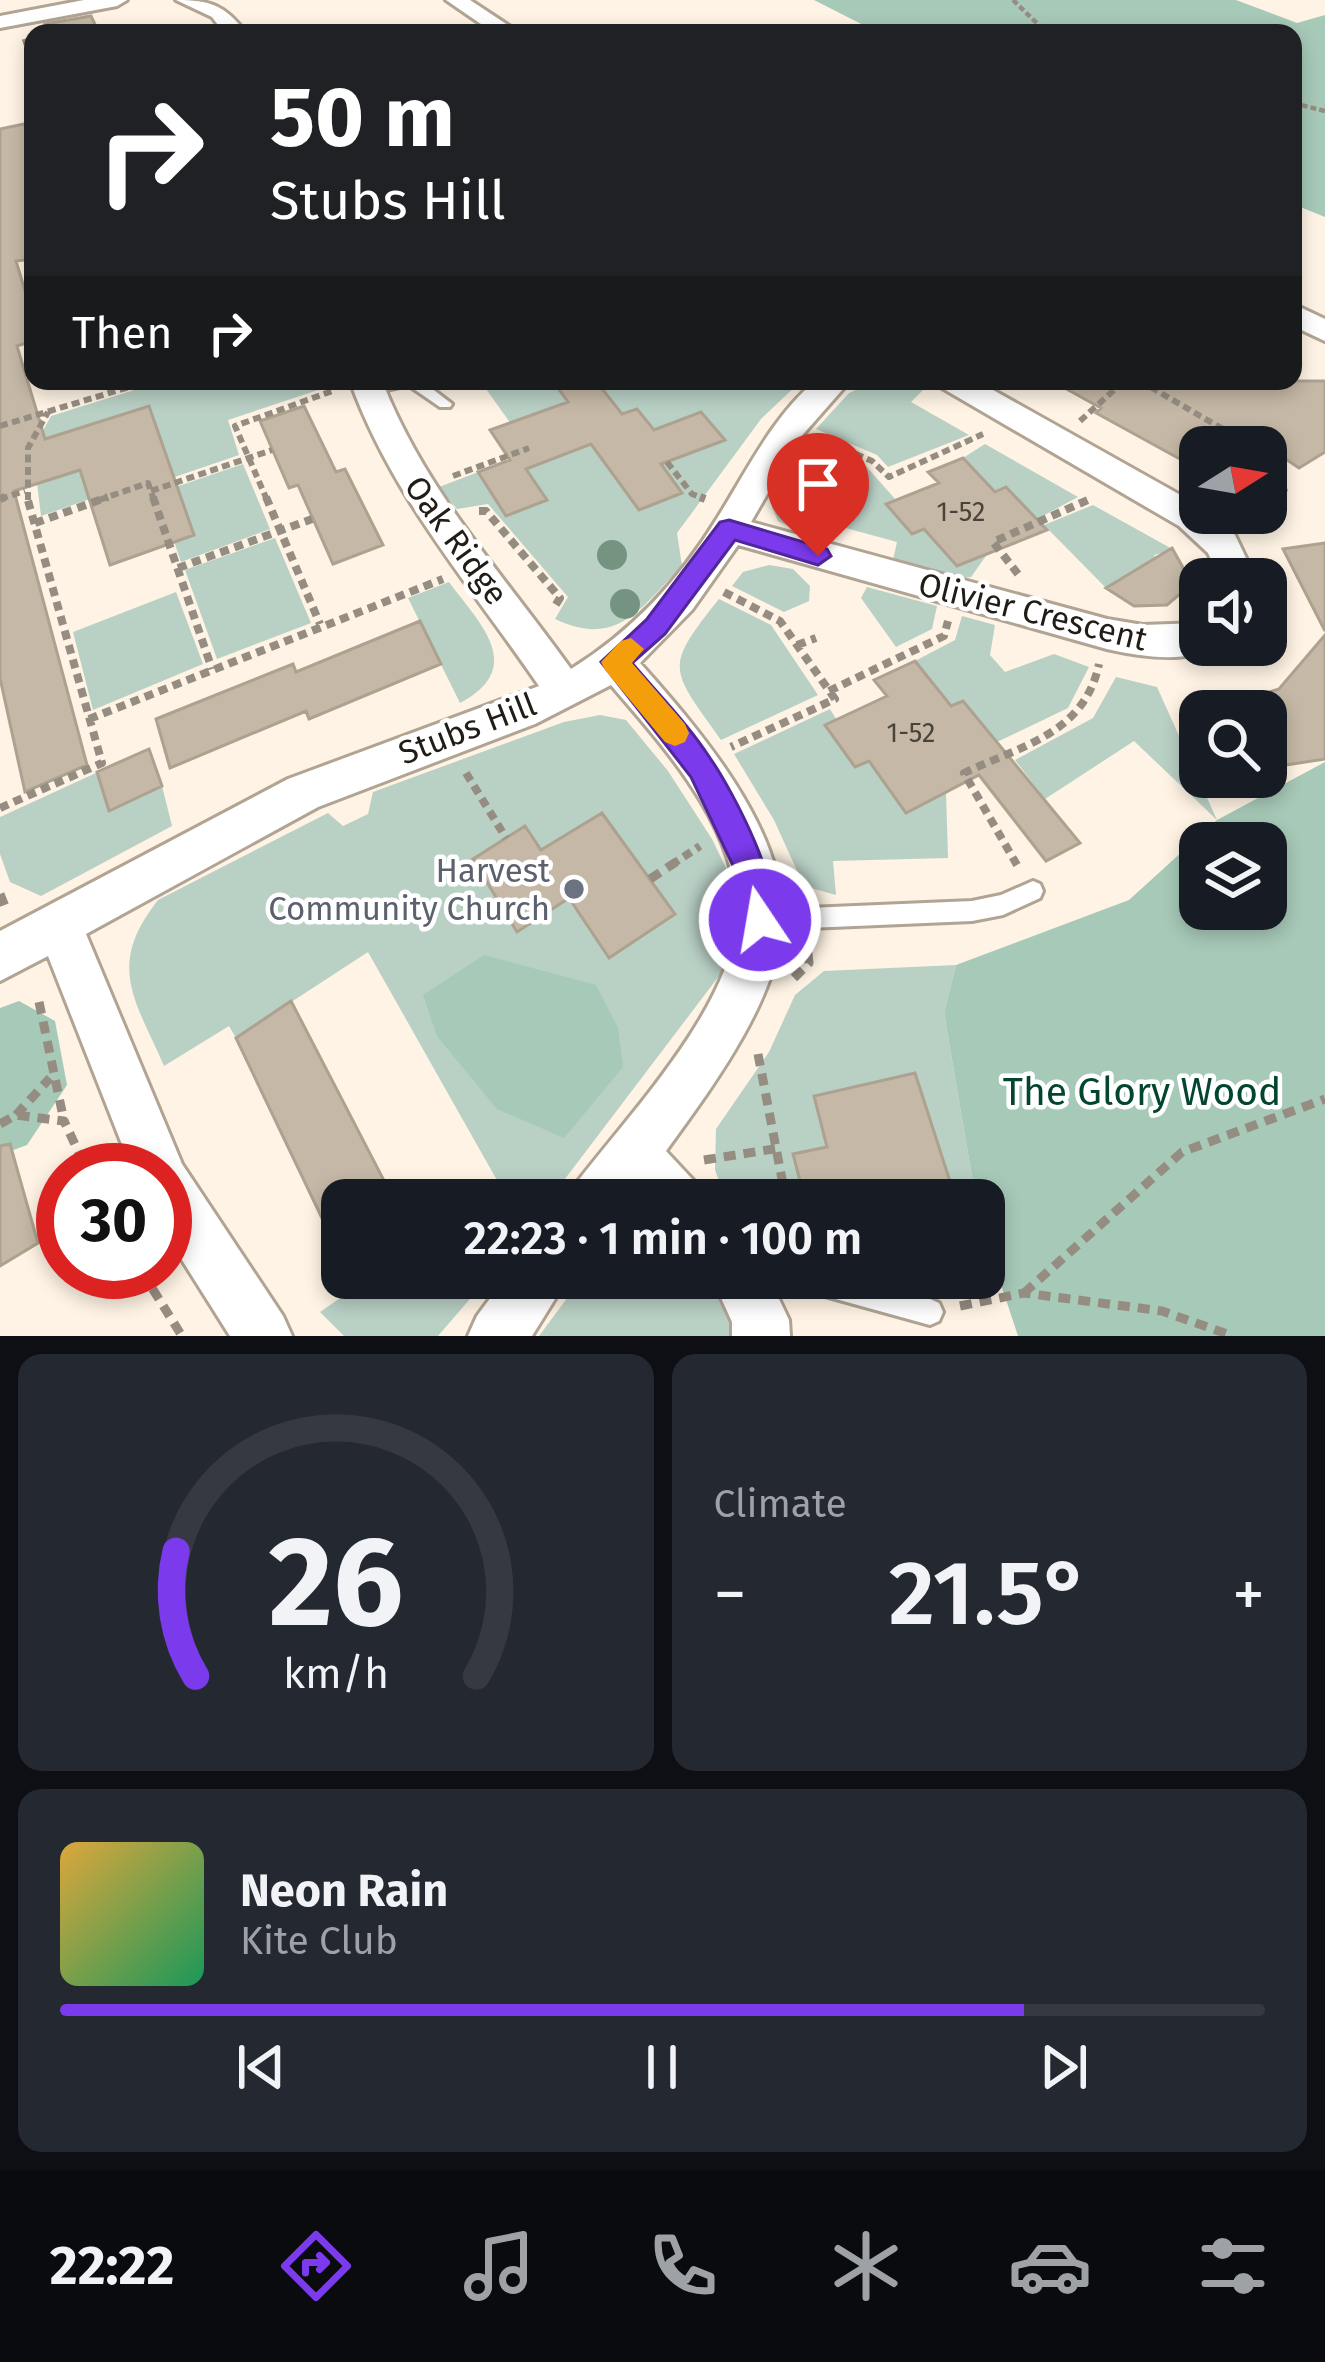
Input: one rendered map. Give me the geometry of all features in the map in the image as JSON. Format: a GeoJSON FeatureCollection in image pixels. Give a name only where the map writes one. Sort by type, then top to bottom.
{"type":"FeatureCollection","features":[{"type":"Feature","properties":{"kind":"street"},"geometry":{"type":"LineString","coordinates":[[0,22],[117,0]]}},
{"type":"Feature","properties":{"kind":"street"},"geometry":{"type":"LineString","coordinates":[[186,0],[219,13],[228,24]]}},
{"type":"Feature","properties":{"kind":"street"},"geometry":{"type":"LineString","coordinates":[[456,0],[495,24]]}},
{"type":"Feature","properties":{"kind":"street","name":"Oak Ridge"},"geometry":{"type":"LineString","coordinates":[[353,390],[426,507],[525,631],[564,690]]}},
{"type":"Feature","properties":{"kind":"street","name":"Stubs Hill"},"geometry":{"type":"LineString","coordinates":[[0,957],[41,918],[346,774],[564,690],[615,662],[656,627],[697,578],[772,450],[824,390]]}},
{"type":"Feature","properties":{"kind":"street"},"geometry":{"type":"LineString","coordinates":[[968,390],[1191,517],[1222,545],[1228,558]]}},
{"type":"Feature","properties":{"kind":"street","name":"Olivier Crescent"},"geometry":{"type":"LineString","coordinates":[[729,529],[1107,634],[1143,641],[1179,639]]}},
{"type":"Feature","properties":{"kind":"street"},"geometry":{"type":"LineString","coordinates":[[613,1179],[744,985],[760,920],[752,871],[701,768],[615,662]]}},
{"type":"Feature","properties":{"kind":"street"},"geometry":{"type":"LineString","coordinates":[[41,918],[145,1143]]}},
{"type":"Feature","properties":{"kind":"street"},"geometry":{"type":"LineString","coordinates":[[632,1153],[697,1171]]}},
{"type":"Feature","properties":{"kind":"street"},"geometry":{"type":"LineString","coordinates":[[192,1226],[263,1336]]}},
{"type":"Feature","properties":{"kind":"street"},"geometry":{"type":"LineString","coordinates":[[497,1336],[524,1299]]}},
{"type":"Feature","properties":{"kind":"street"},"geometry":{"type":"LineString","coordinates":[[750,1299],[760,1320],[761,1336]]}},
{"type":"Feature","properties":{"kind":"lane"},"geometry":{"type":"LineString","coordinates":[[422,390],[445,404]]}},
{"type":"Feature","properties":{"kind":"lane"},"geometry":{"type":"LineString","coordinates":[[760,920],[972,911],[1003,905],[1033,891]]}},
{"type":"Feature","properties":{"kind":"lane"},"geometry":{"type":"LineString","coordinates":[[883,1299],[930,1312]]}},
{"type":"Feature","properties":{"kind":"path"},"geometry":{"type":"LineString","coordinates":[[1013,0],[1038,24]]}},
{"type":"Feature","properties":{"kind":"path"},"geometry":{"type":"LineString","coordinates":[[0,426],[108,390]]}},
{"type":"Feature","properties":{"kind":"path"},"geometry":{"type":"LineString","coordinates":[[320,624],[235,426],[338,390]]}},
{"type":"Feature","properties":{"kind":"path"},"geometry":{"type":"LineString","coordinates":[[1075,425],[1114,390]]}},
{"type":"Feature","properties":{"kind":"path"},"geometry":{"type":"LineString","coordinates":[[1156,390],[1218,426]]}},
{"type":"Feature","properties":{"kind":"path"},"geometry":{"type":"LineString","coordinates":[[0,808],[102,764],[25,490],[23,465],[31,431],[48,412]]}},
{"type":"Feature","properties":{"kind":"path"},"geometry":{"type":"LineString","coordinates":[[803,432],[872,461],[889,477],[965,443]]}},
{"type":"Feature","properties":{"kind":"path"},"geometry":{"type":"LineString","coordinates":[[449,477],[529,448]]}},
{"type":"Feature","properties":{"kind":"path"},"geometry":{"type":"LineString","coordinates":[[151,491],[272,450]]}},
{"type":"Feature","properties":{"kind":"path"},"geometry":{"type":"LineString","coordinates":[[667,462],[692,494],[706,500]]}},
{"type":"Feature","properties":{"kind":"path"},"geometry":{"type":"LineString","coordinates":[[35,523],[148,483],[212,668]]}},
{"type":"Feature","properties":{"kind":"path"},"geometry":{"type":"LineString","coordinates":[[0,499],[25,490]]}},
{"type":"Feature","properties":{"kind":"path"},"geometry":{"type":"LineString","coordinates":[[1028,614],[1029,587],[993,542],[1076,506]]}},
{"type":"Feature","properties":{"kind":"path"},"geometry":{"type":"LineString","coordinates":[[178,568],[312,519]]}},
{"type":"Feature","properties":{"kind":"path"},"geometry":{"type":"LineString","coordinates":[[89,719],[451,576],[438,559]]}},
{"type":"Feature","properties":{"kind":"path"},"geometry":{"type":"LineString","coordinates":[[719,590],[780,621],[835,699],[719,752]]}},
{"type":"Feature","properties":{"kind":"path"},"geometry":{"type":"LineString","coordinates":[[830,691],[944,636],[956,595]]}},
{"type":"Feature","properties":{"kind":"path"},"geometry":{"type":"LineString","coordinates":[[1033,891],[964,773],[1074,720],[1094,688],[1107,634]]}},
{"type":"Feature","properties":{"kind":"path"},"geometry":{"type":"LineString","coordinates":[[797,645],[816,638]]}},
{"type":"Feature","properties":{"kind":"path"},"geometry":{"type":"LineString","coordinates":[[450,737],[506,838]]}},
{"type":"Feature","properties":{"kind":"path"},"geometry":{"type":"LineString","coordinates":[[650,879],[731,825]]}},
{"type":"Feature","properties":{"kind":"path"},"geometry":{"type":"LineString","coordinates":[[8,914],[41,918]]}},
{"type":"Feature","properties":{"kind":"path"},"geometry":{"type":"LineString","coordinates":[[39,1002],[51,1077],[74,1143]]}},
{"type":"Feature","properties":{"kind":"path"},"geometry":{"type":"LineString","coordinates":[[745,1066],[757,1048]]}},
{"type":"Feature","properties":{"kind":"path"},"geometry":{"type":"LineString","coordinates":[[0,1124],[16,1115],[51,1077]]}},
{"type":"Feature","properties":{"kind":"path"},"geometry":{"type":"LineString","coordinates":[[1024,1293],[1182,1152],[1325,1099]]}},
{"type":"Feature","properties":{"kind":"path"},"geometry":{"type":"LineString","coordinates":[[16,1115],[64,1121]]}},
{"type":"Feature","properties":{"kind":"path"},"geometry":{"type":"LineString","coordinates":[[697,1171],[780,1148]]}},
{"type":"Feature","properties":{"kind":"path"},"geometry":{"type":"LineString","coordinates":[[930,1312],[1024,1293],[1162,1312],[1234,1336]]}},
{"type":"Feature","properties":{"kind":"path"},"geometry":{"type":"LineString","coordinates":[[159,1299],[182,1336]]}},
{"type":"Feature","properties":{"kind":"green space"},"geometry":{"type":"Polygon","coordinates":[[[814,0],[1236,0],[1297,23],[1325,15],[1325,217],[1302,208],[1302,24],[861,24],[814,0]]]}},
{"type":"Feature","properties":{"kind":"green space"},"geometry":{"type":"Polygon","coordinates":[[[134,390],[318,390],[228,420],[239,455],[160,482],[156,476],[41,516],[33,449],[51,416],[134,390]]]}},
{"type":"Feature","properties":{"kind":"green space"},"geometry":{"type":"Polygon","coordinates":[[[487,390],[792,390],[761,419],[677,533],[682,566],[640,609],[612,626],[577,627],[555,619],[568,597],[488,504],[457,509],[439,487],[531,452],[487,390]]]}},
{"type":"Feature","properties":{"kind":"green space"},"geometry":{"type":"Polygon","coordinates":[[[923,390],[911,402],[969,435],[888,467],[877,455],[816,429],[849,393],[923,390]]]}},
{"type":"Feature","properties":{"kind":"green space"},"geometry":{"type":"Polygon","coordinates":[[[808,443],[865,465],[896,500],[887,505],[911,533],[924,529],[956,566],[988,553],[971,577],[952,579],[893,560],[897,542],[802,516],[797,531],[778,521],[772,507],[808,443]]]}},
{"type":"Feature","properties":{"kind":"green space"},"geometry":{"type":"Polygon","coordinates":[[[985,444],[1078,497],[1037,519],[1006,487],[995,492],[963,458],[985,444]]]}},
{"type":"Feature","properties":{"kind":"green space"},"geometry":{"type":"Polygon","coordinates":[[[243,464],[270,529],[181,562],[158,493],[243,464]]]}},
{"type":"Feature","properties":{"kind":"green space"},"geometry":{"type":"Polygon","coordinates":[[[1093,505],[1174,550],[1154,555],[1161,570],[1106,588],[1044,525],[1093,505]]]}},
{"type":"Feature","properties":{"kind":"green space"},"geometry":{"type":"Polygon","coordinates":[[[275,538],[311,623],[217,659],[185,570],[275,538]]]}},
{"type":"Feature","properties":{"kind":"green space"},"geometry":{"type":"Polygon","coordinates":[[[769,565],[793,569],[810,586],[809,601],[784,612],[732,586],[743,572],[769,565]]]}},
{"type":"Feature","properties":{"kind":"green space"},"geometry":{"type":"Polygon","coordinates":[[[449,582],[484,629],[494,660],[491,675],[480,689],[460,703],[408,598],[449,582]]]}},
{"type":"Feature","properties":{"kind":"green space"},"geometry":{"type":"Polygon","coordinates":[[[867,587],[937,606],[932,629],[896,647],[861,598],[867,587]]]}},
{"type":"Feature","properties":{"kind":"green space"},"geometry":{"type":"Polygon","coordinates":[[[176,592],[203,664],[93,710],[73,632],[176,592]]]}},
{"type":"Feature","properties":{"kind":"green space"},"geometry":{"type":"Polygon","coordinates":[[[719,599],[771,625],[818,695],[721,740],[691,697],[680,669],[689,640],[719,599]]]}},
{"type":"Feature","properties":{"kind":"green space"},"geometry":{"type":"Polygon","coordinates":[[[962,616],[995,625],[990,655],[1005,672],[1054,654],[1089,667],[1068,708],[997,742],[963,701],[951,706],[915,661],[955,640],[962,616]]]}},
{"type":"Feature","properties":{"kind":"green space"},"geometry":{"type":"Polygon","coordinates":[[[1116,677],[1157,687],[1179,736],[1179,784],[1134,741],[1045,799],[1015,760],[1093,718],[1116,677]]]}},
{"type":"Feature","properties":{"kind":"green space"},"geometry":{"type":"Polygon","coordinates":[[[830,709],[836,719],[825,726],[855,767],[869,761],[906,812],[946,792],[948,858],[833,861],[836,895],[804,886],[774,820],[734,754],[830,709]]]}},
{"type":"Feature","properties":{"kind":"green space"},"geometry":{"type":"Polygon","coordinates":[[[600,715],[626,720],[668,771],[712,839],[726,868],[731,923],[722,972],[565,1179],[496,1179],[368,952],[236,1038],[229,1026],[164,1066],[136,1001],[129,964],[142,923],[158,900],[328,813],[343,826],[368,814],[373,792],[564,722],[600,715]]]}},
{"type":"Feature","properties":{"kind":"green space","name":"The Glory Wood"},"geometry":{"type":"Polygon","coordinates":[[[1325,762],[1325,1336],[1018,1336],[1005,1297],[1005,1179],[972,1179],[944,1013],[956,965],[1129,900],[1179,855],[1179,930],[1287,930],[1287,822],[1215,822],[1258,798],[1287,798],[1287,782],[1325,762]]]}},
{"type":"Feature","properties":{"kind":"green space"},"geometry":{"type":"Polygon","coordinates":[[[96,773],[109,810],[162,786],[172,826],[41,896],[10,882],[0,854],[0,817],[96,773]]]}},
{"type":"Feature","properties":{"kind":"green space"},"geometry":{"type":"Polygon","coordinates":[[[1194,798],[1207,798],[1217,820],[1194,798]]]}},
{"type":"Feature","properties":{"kind":"green space"},"geometry":{"type":"Polygon","coordinates":[[[484,955],[596,985],[618,1028],[623,1067],[564,1138],[497,1109],[437,1036],[423,995],[484,955]]]}},
{"type":"Feature","properties":{"kind":"green space"},"geometry":{"type":"Polygon","coordinates":[[[956,965],[944,1013],[972,1179],[718,1179],[716,1129],[769,1052],[795,995],[824,971],[956,965]]]}},
{"type":"Feature","properties":{"kind":"green space"},"geometry":{"type":"Polygon","coordinates":[[[19,1001],[55,1021],[67,1085],[27,1145],[0,1155],[0,1008],[19,1001]]]}},
{"type":"Feature","properties":{"kind":"green space"},"geometry":{"type":"Polygon","coordinates":[[[339,1299],[470,1299],[438,1336],[344,1336],[320,1312],[339,1299]]]}},
{"type":"Feature","properties":{"kind":"green space"},"geometry":{"type":"Polygon","coordinates":[[[566,1299],[721,1299],[735,1336],[539,1336],[566,1299]]]}},
{"type":"Feature","properties":{"kind":"building"},"geometry":{"type":"Polygon","coordinates":[[[91,16],[95,24],[45,24],[91,16]]]}},
{"type":"Feature","properties":{"kind":"building"},"geometry":{"type":"Polygon","coordinates":[[[24,124],[24,260],[16,261],[24,287],[24,344],[17,346],[24,390],[30,390],[45,439],[149,406],[194,535],[110,565],[80,470],[14,491],[87,765],[25,792],[0,678],[0,129],[24,124]]]}},
{"type":"Feature","properties":{"kind":"building"},"geometry":{"type":"Polygon","coordinates":[[[1302,381],[1325,381],[1325,452],[1299,468],[1287,460],[1287,426],[1179,426],[1179,458],[1096,413],[1101,408],[1068,390],[1302,390],[1302,381]]]}},
{"type":"Feature","properties":{"kind":"building"},"geometry":{"type":"Polygon","coordinates":[[[559,390],[603,390],[622,414],[637,409],[654,430],[701,412],[725,440],[661,464],[682,493],[639,510],[591,444],[526,469],[547,500],[506,516],[478,472],[510,460],[490,430],[568,402],[559,390]]]}},
{"type":"Feature","properties":{"kind":"building"},"geometry":{"type":"Polygon","coordinates":[[[304,406],[336,472],[345,469],[383,545],[333,564],[298,485],[289,488],[260,421],[304,406]]]}},
{"type":"Feature","properties":{"kind":"building"},"geometry":{"type":"Polygon","coordinates":[[[963,458],[995,492],[1006,487],[1047,530],[957,566],[924,529],[912,534],[886,504],[939,483],[928,472],[963,458]]]}},
{"type":"Feature","properties":{"kind":"building"},"geometry":{"type":"Polygon","coordinates":[[[1325,543],[1325,631],[1283,549],[1325,543]]]}},
{"type":"Feature","properties":{"kind":"building"},"geometry":{"type":"Polygon","coordinates":[[[1172,548],[1179,560],[1179,595],[1167,605],[1134,606],[1106,588],[1172,548]]]}},
{"type":"Feature","properties":{"kind":"building"},"geometry":{"type":"Polygon","coordinates":[[[420,621],[441,664],[309,719],[306,711],[170,768],[156,719],[293,664],[296,672],[420,621]]]}},
{"type":"Feature","properties":{"kind":"building"},"geometry":{"type":"Polygon","coordinates":[[[1325,635],[1325,759],[1287,765],[1287,690],[1279,689],[1325,635]]]}},
{"type":"Feature","properties":{"kind":"building"},"geometry":{"type":"Polygon","coordinates":[[[915,661],[951,706],[963,701],[1080,843],[1046,861],[979,775],[906,813],[869,761],[855,767],[825,725],[887,696],[874,680],[915,661]]]}},
{"type":"Feature","properties":{"kind":"building"},"geometry":{"type":"Polygon","coordinates":[[[149,749],[162,786],[109,811],[97,772],[149,749]]]}},
{"type":"Feature","properties":{"kind":"building","name":"Harvest Community Church"},"geometry":{"type":"Polygon","coordinates":[[[602,813],[675,914],[609,958],[569,898],[517,932],[473,859],[525,826],[541,850],[602,813]]]}},
{"type":"Feature","properties":{"kind":"building"},"geometry":{"type":"Polygon","coordinates":[[[291,1001],[383,1179],[321,1179],[321,1216],[236,1038],[291,1001]]]}},
{"type":"Feature","properties":{"kind":"building"},"geometry":{"type":"Polygon","coordinates":[[[915,1073],[949,1179],[800,1179],[793,1154],[827,1147],[814,1096],[915,1073]]]}},
{"type":"Feature","properties":{"kind":"building"},"geometry":{"type":"Polygon","coordinates":[[[10,1144],[36,1244],[0,1266],[0,1146],[10,1144]]]}},
{"type":"Feature","properties":{"kind":"slow traffic"},"geometry":{"type":"LineString","coordinates":[[631,649],[615,662],[675,733]]}},
{"type":"Feature","properties":{"kind":"place","name":"Harvest Community Church"},"geometry":{"type":"Point","coordinates":[574,889]}},
{"type":"Feature","properties":{"kind":"route"},"geometry":{"type":"LineString","coordinates":[[760,920],[752,871],[701,768],[615,662],[656,627],[697,578],[729,529],[818,556]]}}]}
